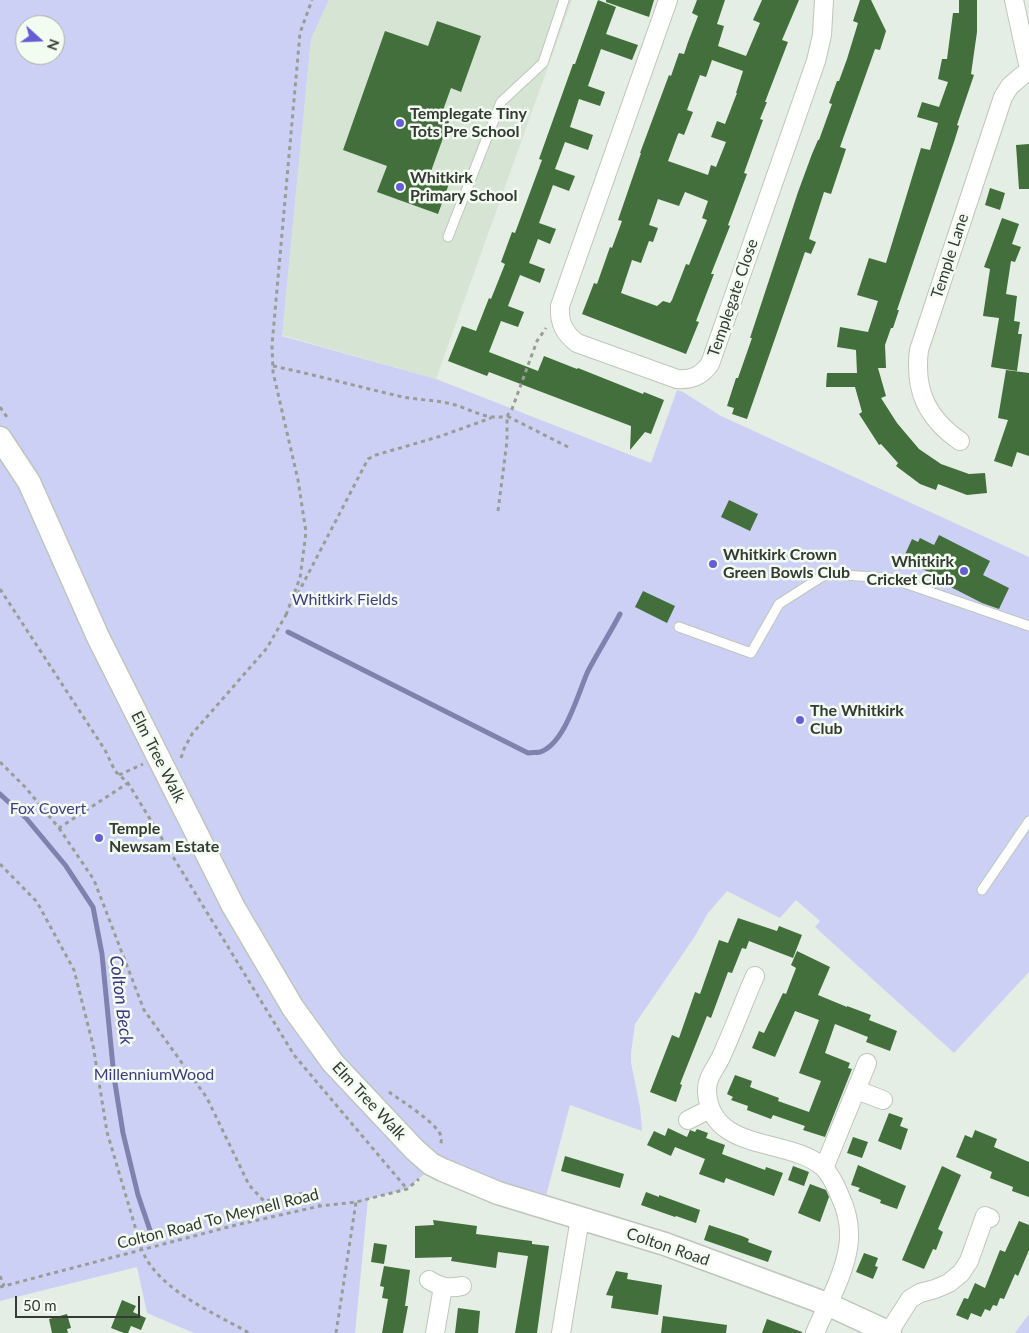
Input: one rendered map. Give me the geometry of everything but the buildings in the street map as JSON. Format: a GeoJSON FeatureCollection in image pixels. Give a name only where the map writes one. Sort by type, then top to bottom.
{"type":"FeatureCollection","features":[{"type":"Feature","properties":{"kind":"street","name":"Templegate Close"},"geometry":{"type":"LineString","coordinates":[[668,0],[560,306],[559,317],[562,328],[568,336],[578,343],[678,380],[696,377],[704,372],[710,364],[816,61],[822,35],[824,0]]}},
{"type":"Feature","properties":{"kind":"street"},"geometry":{"type":"LineString","coordinates":[[1014,0],[1029,70]]}},
{"type":"Feature","properties":{"kind":"street","name":"Temple Lane"},"geometry":{"type":"LineString","coordinates":[[960,441],[938,423],[924,401],[918,376],[919,350],[1003,97],[1010,86],[1029,70]]}},
{"type":"Feature","properties":{"kind":"street","name":"Elm Tree Walk"},"geometry":{"type":"LineString","coordinates":[[0,438],[29,482],[98,637],[233,906],[293,1008],[333,1063],[415,1150],[437,1167]]}},
{"type":"Feature","properties":{"kind":"street"},"geometry":{"type":"LineString","coordinates":[[755,976],[720,1059],[711,1074],[707,1091],[710,1110],[722,1126],[741,1137],[761,1145],[801,1155],[824,1168],[835,1183],[844,1204],[850,1232],[848,1250],[842,1270],[815,1333]]}},
{"type":"Feature","properties":{"kind":"street"},"geometry":{"type":"LineString","coordinates":[[824,1168],[867,1063]]}},
{"type":"Feature","properties":{"kind":"street"},"geometry":{"type":"LineString","coordinates":[[857,1090],[883,1100]]}},
{"type":"Feature","properties":{"kind":"street"},"geometry":{"type":"LineString","coordinates":[[688,1120],[710,1110]]}},
{"type":"Feature","properties":{"kind":"street","name":"Colton Road"},"geometry":{"type":"LineString","coordinates":[[437,1167],[498,1193],[665,1244],[827,1304],[890,1333]]}},
{"type":"Feature","properties":{"kind":"street"},"geometry":{"type":"LineString","coordinates":[[890,1333],[910,1298],[949,1283],[961,1273],[969,1261],[985,1216],[990,1218]]}},
{"type":"Feature","properties":{"kind":"street"},"geometry":{"type":"LineString","coordinates":[[561,1333],[580,1218]]}},
{"type":"Feature","properties":{"kind":"street"},"geometry":{"type":"LineString","coordinates":[[435,1333],[436,1284],[452,1288],[462,1286]]}},
{"type":"Feature","properties":{"kind":"lane"},"geometry":{"type":"LineString","coordinates":[[448,237],[501,102],[543,63],[564,0]]}},
{"type":"Feature","properties":{"kind":"lane"},"geometry":{"type":"LineString","coordinates":[[679,626],[750,653],[779,604],[826,574],[890,578],[1029,626]]}},
{"type":"Feature","properties":{"kind":"lane"},"geometry":{"type":"LineString","coordinates":[[982,890],[1029,821]]}},
{"type":"Feature","properties":{"kind":"path"},"geometry":{"type":"LineString","coordinates":[[286,614],[300,578],[306,532],[298,480],[273,366],[272,345],[300,34],[312,0]]}},
{"type":"Feature","properties":{"kind":"path"},"geometry":{"type":"LineString","coordinates":[[498,511],[507,441],[507,416],[512,409],[537,341],[560,306]]}},
{"type":"Feature","properties":{"kind":"path"},"geometry":{"type":"LineString","coordinates":[[273,366],[404,397],[452,404],[491,418]]}},
{"type":"Feature","properties":{"kind":"path"},"geometry":{"type":"LineString","coordinates":[[178,766],[192,734],[267,648],[368,460],[376,455],[441,436],[491,418],[507,416],[568,447]]}},
{"type":"Feature","properties":{"kind":"path"},"geometry":{"type":"LineString","coordinates":[[0,589],[105,750],[115,772],[128,783],[294,1055],[407,1189]]}},
{"type":"Feature","properties":{"kind":"path"},"geometry":{"type":"LineString","coordinates":[[0,762],[59,828],[94,880],[144,1010],[207,1098],[249,1185],[264,1201],[305,1193],[320,1206]]}},
{"type":"Feature","properties":{"kind":"path"},"geometry":{"type":"LineString","coordinates":[[59,828],[128,783]]}},
{"type":"Feature","properties":{"kind":"path"},"geometry":{"type":"LineString","coordinates":[[0,864],[37,902],[74,970],[93,1045],[107,1132],[147,1262],[174,1290],[249,1333]]}},
{"type":"Feature","properties":{"kind":"path","name":"Colton Road To Meynell Road"},"geometry":{"type":"LineString","coordinates":[[2,1286],[236,1225],[320,1206],[356,1202],[407,1189],[429,1170],[437,1167],[441,1135],[430,1121],[383,1088]]}},
{"type":"Feature","properties":{"kind":"path"},"geometry":{"type":"LineString","coordinates":[[336,1333],[356,1202]]}},
{"type":"Feature","properties":{"kind":"path"},"geometry":{"type":"LineString","coordinates":[[0,1276],[2,1286]]}},
{"type":"Feature","properties":{"kind":"shaded area","name":"Whitkirk Primary School"},"geometry":{"type":"Polygon","coordinates":[[[329,0],[572,0],[436,379],[282,335],[311,39],[329,0]]]}},
{"type":"Feature","properties":{"kind":"green space"},"geometry":{"type":"Polygon","coordinates":[[[0,0],[329,0],[311,39],[282,336],[436,379],[651,463],[677,390],[721,416],[1029,557],[1029,972],[954,1053],[815,927],[820,921],[796,900],[780,918],[727,891],[708,913],[695,936],[635,1024],[631,1063],[640,1107],[642,1131],[570,1105],[546,1196],[481,1175],[455,1162],[443,1170],[429,1170],[407,1189],[368,1199],[355,1333],[194,1333],[147,1313],[137,1267],[0,1301],[0,0]]]}},
{"type":"Feature","properties":{"kind":"green space"},"geometry":{"type":"Polygon","coordinates":[[[1029,1314],[1029,1333],[1015,1333],[1029,1314]]]}},
{"type":"Feature","properties":{"kind":"waterway"},"geometry":{"type":"LineString","coordinates":[[288,632],[528,753],[540,752],[549,747],[564,729],[588,671],[620,614]]}},
{"type":"Feature","properties":{"kind":"waterway","name":"Colton Beck"},"geometry":{"type":"LineString","coordinates":[[0,794],[26,818],[66,866],[93,907],[102,954],[114,1077],[123,1133],[138,1195],[153,1239]]}},
{"type":"Feature","properties":{"kind":"place","name":"Templegate Tiny Tots Pre School"},"geometry":{"type":"Point","coordinates":[400,123]}},
{"type":"Feature","properties":{"kind":"place","name":"Whitkirk Primary School"},"geometry":{"type":"Point","coordinates":[400,187]}},
{"type":"Feature","properties":{"kind":"place","name":"Whitkirk Crown Green Bowls Club"},"geometry":{"type":"Point","coordinates":[713,564]}},
{"type":"Feature","properties":{"kind":"place","name":"Whitkirk Cricket Club"},"geometry":{"type":"Point","coordinates":[964,571]}},
{"type":"Feature","properties":{"kind":"place","name":"The Whitkirk Club"},"geometry":{"type":"Point","coordinates":[800,720]}},
{"type":"Feature","properties":{"kind":"place","name":"Temple Newsam Estate"},"geometry":{"type":"Point","coordinates":[99,838]}},
{"type":"Feature","properties":{"kind":"park label","name":"Whitkirk Fields"},"geometry":{"type":"Point","coordinates":[345,600]}},
{"type":"Feature","properties":{"kind":"park label","name":"Fox Covert"},"geometry":{"type":"Point","coordinates":[48,809]}},
{"type":"Feature","properties":{"kind":"park label","name":"MillenniumWood"},"geometry":{"type":"Point","coordinates":[154,1075]}}]}
